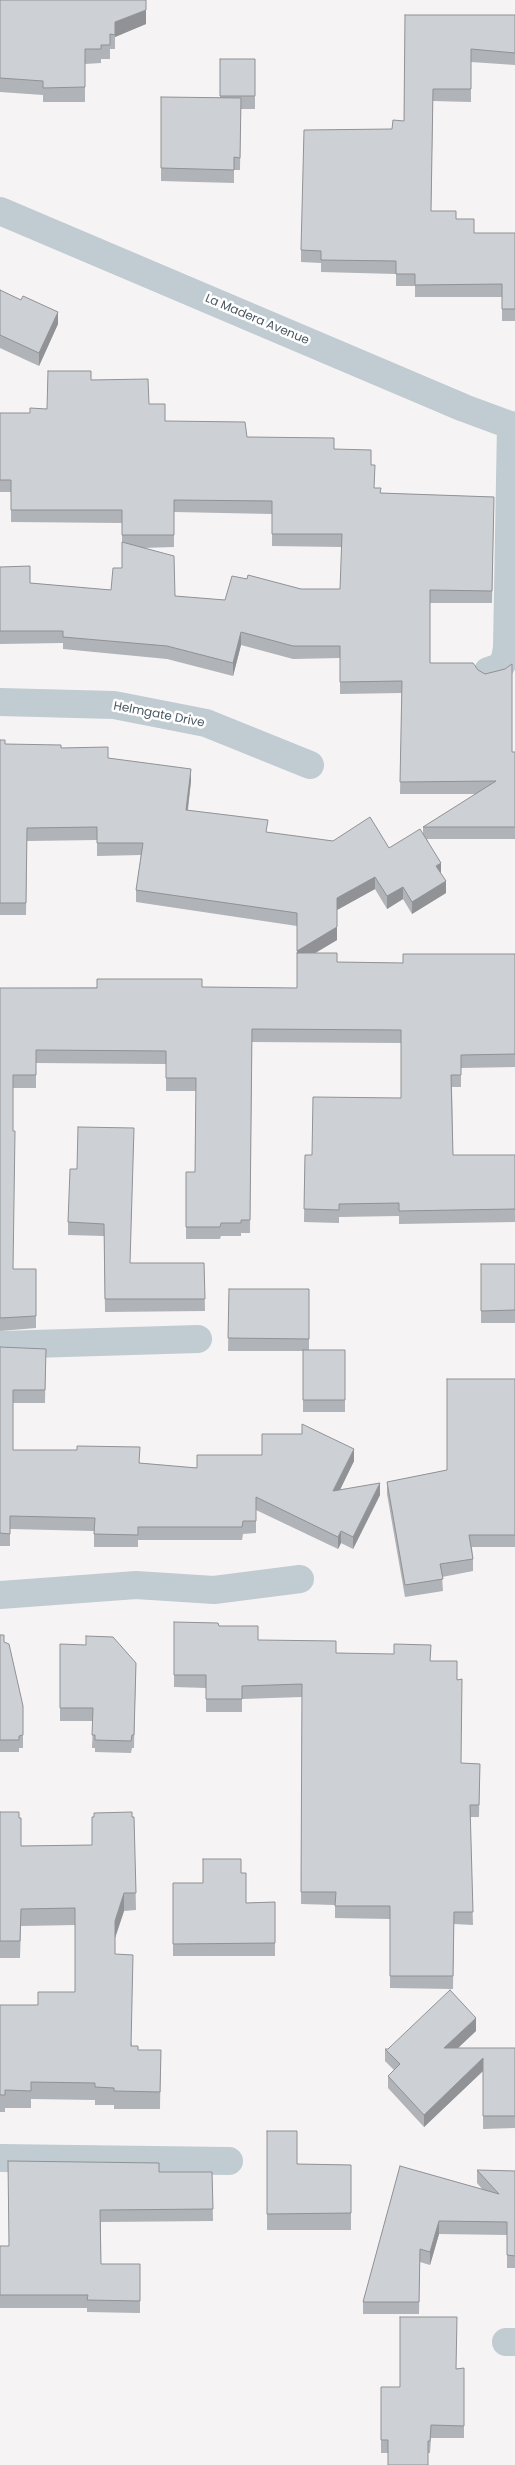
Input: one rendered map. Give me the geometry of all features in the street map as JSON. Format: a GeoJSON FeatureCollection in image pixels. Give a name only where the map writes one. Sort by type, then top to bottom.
{"type":"FeatureCollection","features":[{"type":"Feature","properties":{"kind":"street","name":"La Madera Avenue"},"geometry":{"type":"LineString","coordinates":[[0,211],[464,408],[513,426]]}},
{"type":"Feature","properties":{"kind":"street"},"geometry":{"type":"LineString","coordinates":[[488,671],[500,667],[506,659],[513,426]]}},
{"type":"Feature","properties":{"kind":"street","name":"Helmgate Drive"},"geometry":{"type":"LineString","coordinates":[[0,702],[114,704],[206,723],[310,765]]}},
{"type":"Feature","properties":{"kind":"street"},"geometry":{"type":"LineString","coordinates":[[0,1345],[198,1339]]}},
{"type":"Feature","properties":{"kind":"street"},"geometry":{"type":"LineString","coordinates":[[0,1595],[136,1585],[214,1590],[300,1578]]}},
{"type":"Feature","properties":{"kind":"street"},"geometry":{"type":"LineString","coordinates":[[0,2158],[229,2161]]}},
{"type":"Feature","properties":{"kind":"building"},"geometry":{"type":"Polygon","coordinates":[[[0,0],[146,0],[146,10],[115,22],[115,35],[110,34],[110,45],[101,45],[101,49],[85,49],[85,87],[43,88],[43,81],[0,78],[0,0]]]}},
{"type":"Feature","properties":{"kind":"building"},"geometry":{"type":"Polygon","coordinates":[[[405,15],[515,15],[515,53],[471,49],[471,89],[433,89],[431,211],[456,211],[456,219],[474,219],[474,233],[515,233],[515,309],[502,309],[502,284],[415,285],[415,274],[396,274],[396,261],[321,260],[321,251],[301,250],[304,130],[392,129],[393,120],[404,121],[405,15]]]}},
{"type":"Feature","properties":{"kind":"building"},"geometry":{"type":"Polygon","coordinates":[[[220,59],[255,59],[255,96],[220,96],[220,59]]]}},
{"type":"Feature","properties":{"kind":"building"},"geometry":{"type":"Polygon","coordinates":[[[161,97],[241,98],[240,158],[234,157],[234,170],[161,168],[161,97]]]}},
{"type":"Feature","properties":{"kind":"building"},"geometry":{"type":"Polygon","coordinates":[[[0,290],[21,300],[23,296],[58,312],[39,353],[0,335],[0,290]]]}},
{"type":"Feature","properties":{"kind":"building"},"geometry":{"type":"Polygon","coordinates":[[[48,371],[91,371],[91,380],[148,379],[149,404],[165,404],[165,421],[245,422],[247,437],[334,438],[334,449],[371,450],[371,465],[375,465],[374,488],[381,488],[380,493],[494,497],[492,591],[430,590],[430,663],[473,663],[478,670],[485,674],[505,669],[512,664],[512,752],[515,752],[515,827],[423,827],[496,781],[400,782],[402,681],[340,682],[340,646],[293,646],[241,632],[233,663],[167,646],[63,637],[63,631],[0,631],[0,567],[30,566],[30,583],[111,590],[113,568],[122,568],[122,542],[174,556],[175,596],[225,600],[232,576],[247,579],[248,575],[301,589],[340,589],[342,534],[272,534],[272,501],[174,500],[174,535],[122,535],[122,510],[11,510],[11,480],[0,480],[0,413],[30,413],[30,408],[47,409],[48,371]]]}},
{"type":"Feature","properties":{"kind":"building"},"geometry":{"type":"Polygon","coordinates":[[[0,740],[5,740],[5,744],[61,745],[61,748],[108,747],[108,758],[191,769],[186,810],[268,820],[266,832],[333,841],[370,817],[389,848],[420,829],[441,863],[436,866],[446,881],[412,902],[403,887],[387,896],[375,877],[337,898],[337,927],[297,951],[297,913],[136,890],[143,843],[97,843],[97,827],[27,828],[26,903],[0,903],[0,740]]]}},
{"type":"Feature","properties":{"kind":"building"},"geometry":{"type":"Polygon","coordinates":[[[297,953],[337,953],[337,962],[403,963],[403,954],[515,954],[515,1054],[461,1055],[461,1075],[451,1075],[453,1155],[515,1155],[515,1209],[399,1211],[399,1203],[339,1204],[339,1210],[304,1209],[305,1155],[312,1155],[313,1097],[401,1098],[401,1030],[252,1029],[250,1220],[241,1220],[241,1223],[221,1223],[220,1227],[186,1227],[186,1172],[195,1172],[196,1078],[166,1078],[166,1051],[36,1050],[36,1075],[13,1075],[13,1131],[15,1131],[13,1269],[36,1269],[36,1316],[0,1318],[0,988],[97,988],[97,979],[202,979],[202,987],[297,988],[297,953]]]}},
{"type":"Feature","properties":{"kind":"building"},"geometry":{"type":"Polygon","coordinates":[[[78,1127],[134,1128],[130,1263],[204,1263],[205,1299],[105,1299],[104,1224],[68,1222],[70,1169],[77,1169],[78,1127]]]}},
{"type":"Feature","properties":{"kind":"building"},"geometry":{"type":"Polygon","coordinates":[[[481,1264],[515,1264],[515,1310],[481,1311],[481,1264]]]}},
{"type":"Feature","properties":{"kind":"building"},"geometry":{"type":"Polygon","coordinates":[[[229,1289],[309,1289],[309,1339],[228,1338],[229,1289]]]}},
{"type":"Feature","properties":{"kind":"building"},"geometry":{"type":"Polygon","coordinates":[[[0,1347],[46,1349],[45,1390],[13,1390],[13,1450],[77,1450],[77,1446],[140,1447],[139,1463],[197,1468],[197,1455],[262,1455],[262,1434],[302,1434],[302,1424],[354,1449],[333,1491],[380,1483],[353,1537],[341,1531],[338,1537],[256,1497],[256,1521],[243,1521],[242,1527],[138,1527],[138,1535],[94,1534],[95,1518],[10,1516],[10,1534],[0,1533],[0,1347]]]}},
{"type":"Feature","properties":{"kind":"building"},"geometry":{"type":"Polygon","coordinates":[[[303,1350],[345,1350],[345,1400],[303,1400],[303,1350]]]}},
{"type":"Feature","properties":{"kind":"building"},"geometry":{"type":"Polygon","coordinates":[[[447,1379],[515,1379],[515,1535],[469,1535],[473,1559],[440,1564],[443,1579],[405,1585],[387,1482],[447,1470],[447,1379]]]}},
{"type":"Feature","properties":{"kind":"building"},"geometry":{"type":"Polygon","coordinates":[[[174,1622],[218,1623],[219,1626],[258,1626],[258,1640],[336,1641],[336,1653],[394,1654],[394,1644],[431,1645],[430,1661],[457,1661],[457,1680],[462,1679],[461,1763],[480,1764],[479,1805],[470,1805],[473,1912],[454,1912],[453,1976],[390,1976],[390,1906],[335,1906],[336,1892],[301,1892],[302,1684],[242,1686],[242,1699],[206,1699],[206,1675],[174,1675],[174,1622]]]}},
{"type":"Feature","properties":{"kind":"building"},"geometry":{"type":"Polygon","coordinates":[[[0,1635],[4,1635],[4,1642],[9,1644],[23,1706],[23,1735],[19,1736],[19,1740],[0,1740],[0,1635]]]}},
{"type":"Feature","properties":{"kind":"building"},"geometry":{"type":"Polygon","coordinates":[[[86,1636],[113,1637],[136,1663],[134,1735],[132,1735],[131,1741],[95,1740],[95,1735],[92,1735],[93,1708],[60,1708],[60,1644],[86,1645],[86,1636]]]}},
{"type":"Feature","properties":{"kind":"building"},"geometry":{"type":"Polygon","coordinates":[[[0,1812],[19,1812],[19,1818],[21,1818],[21,1846],[92,1845],[92,1817],[94,1817],[94,1813],[132,1812],[132,1817],[134,1817],[136,1893],[124,1893],[115,1921],[115,1954],[133,1955],[131,2046],[138,2046],[138,2050],[161,2050],[160,2092],[114,2091],[114,2088],[95,2087],[95,2083],[31,2082],[31,2091],[5,2090],[5,2095],[0,2095],[0,2005],[38,2005],[38,1992],[75,1992],[75,1908],[21,1909],[20,1941],[0,1941],[0,1812]]]}},
{"type":"Feature","properties":{"kind":"building"},"geometry":{"type":"Polygon","coordinates":[[[203,1859],[241,1859],[241,1873],[246,1873],[246,1903],[275,1902],[275,1943],[173,1944],[173,1883],[203,1883],[203,1859]]]}},
{"type":"Feature","properties":{"kind":"building"},"geometry":{"type":"Polygon","coordinates":[[[450,1990],[476,2018],[444,2048],[515,2048],[515,2116],[483,2116],[483,2058],[424,2115],[388,2076],[400,2064],[385,2049],[388,2049],[450,1990]]]}},
{"type":"Feature","properties":{"kind":"building"},"geometry":{"type":"Polygon","coordinates":[[[267,2131],[297,2131],[297,2164],[351,2165],[351,2213],[267,2214],[267,2131]]]}},
{"type":"Feature","properties":{"kind":"building"},"geometry":{"type":"Polygon","coordinates":[[[8,2161],[159,2163],[159,2172],[212,2172],[213,2209],[100,2210],[101,2264],[140,2264],[140,2301],[87,2300],[88,2295],[0,2295],[0,2246],[9,2246],[8,2161]]]}},
{"type":"Feature","properties":{"kind":"building"},"geometry":{"type":"Polygon","coordinates":[[[400,2166],[499,2194],[477,2170],[515,2171],[515,2256],[507,2255],[507,2222],[439,2221],[430,2252],[420,2249],[419,2302],[363,2302],[400,2166]]]}},
{"type":"Feature","properties":{"kind":"building"},"geometry":{"type":"Polygon","coordinates":[[[400,2317],[457,2317],[456,2369],[464,2368],[464,2426],[431,2425],[430,2441],[428,2441],[428,2465],[388,2465],[388,2440],[381,2440],[381,2387],[400,2387],[400,2317]]]}}]}
